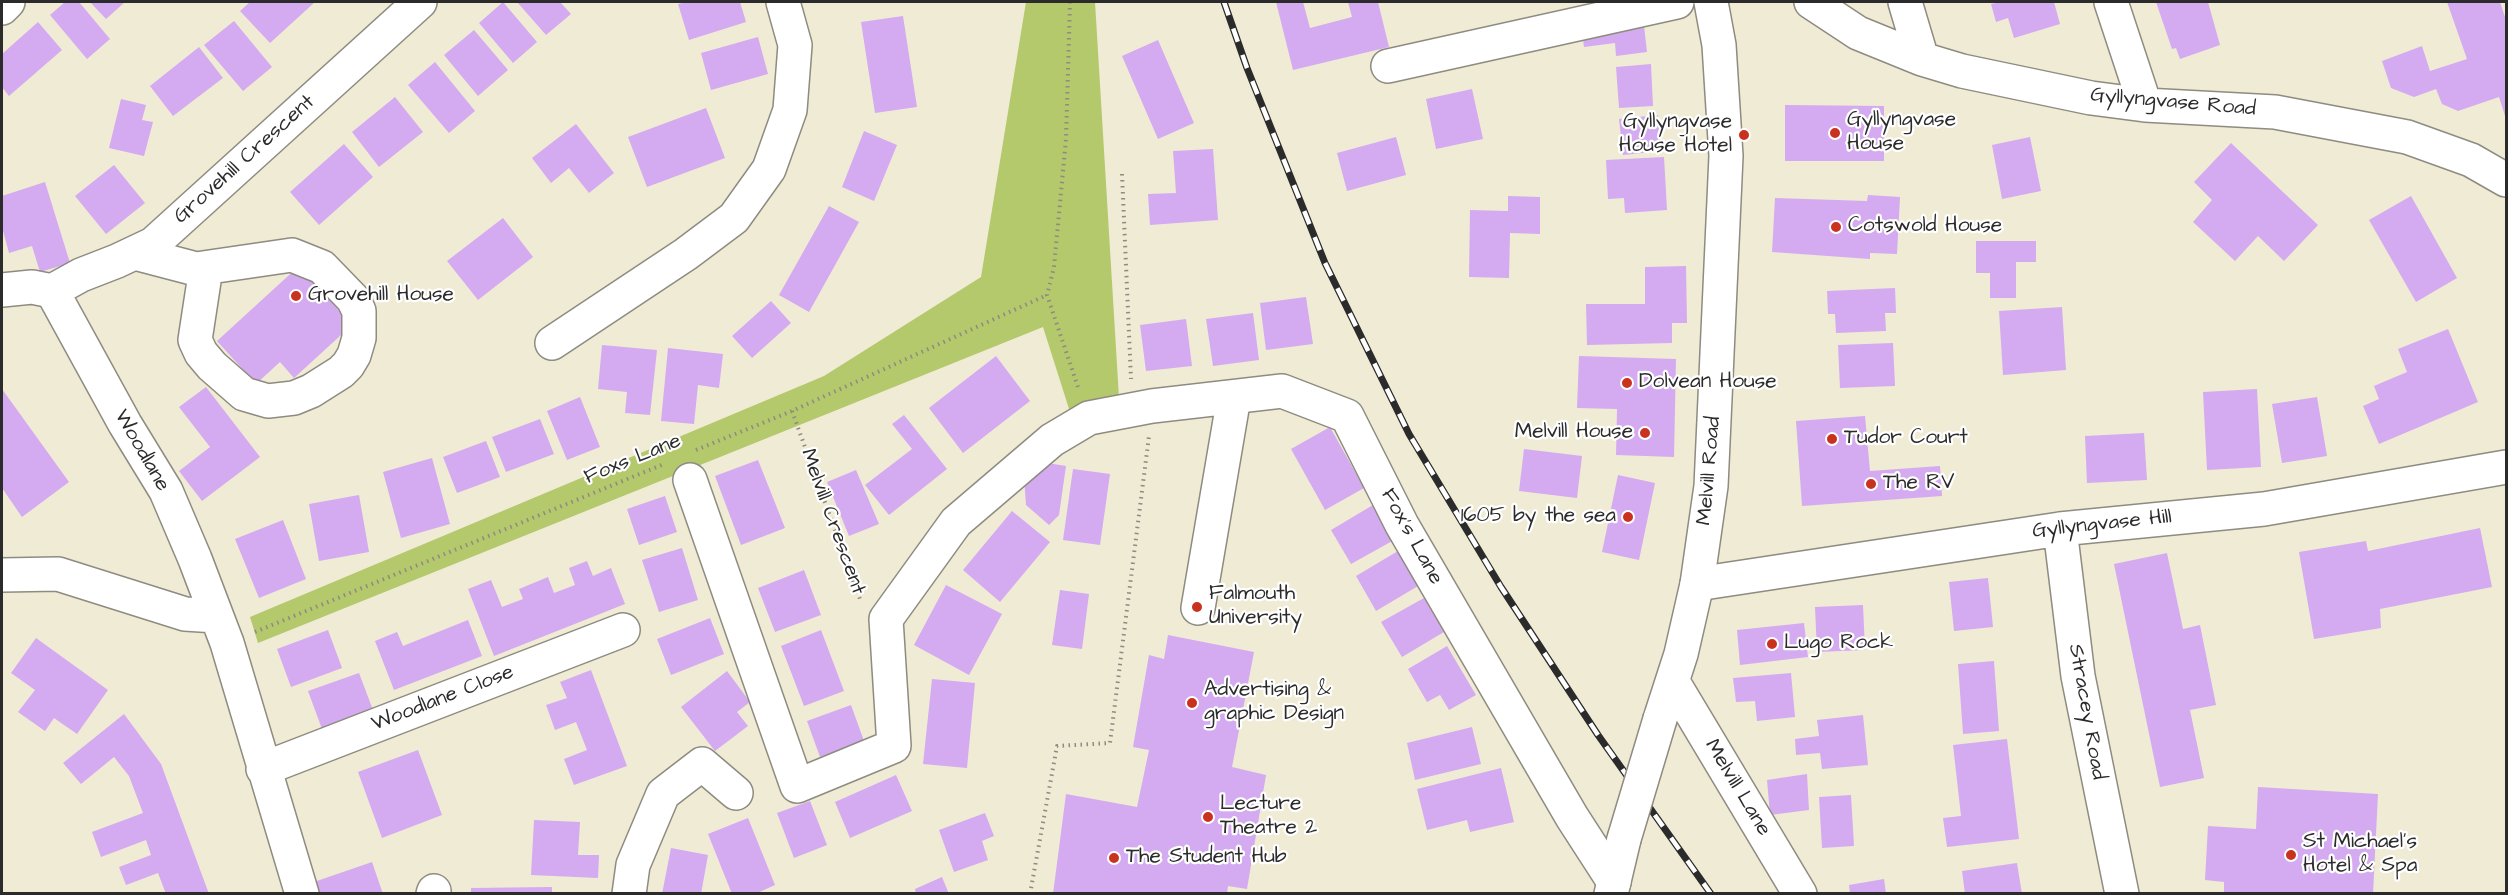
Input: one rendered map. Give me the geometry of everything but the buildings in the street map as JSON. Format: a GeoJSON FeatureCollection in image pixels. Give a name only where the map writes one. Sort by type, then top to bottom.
{"type":"FeatureCollection","features":[{"type":"Feature","properties":{"kind":"street"},"geometry":{"type":"LineString","coordinates":[[2,8],[8,2]]}},
{"type":"Feature","properties":{"kind":"street","name":"Grovehill Crescent"},"geometry":{"type":"LineString","coordinates":[[52,291],[81,275],[153,244],[420,2]]}},
{"type":"Feature","properties":{"kind":"street"},"geometry":{"type":"LineString","coordinates":[[552,343],[686,254],[734,218],[769,169],[790,110],[795,45],[783,2]]}},
{"type":"Feature","properties":{"kind":"street"},"geometry":{"type":"LineString","coordinates":[[1388,66],[1677,2]]}},
{"type":"Feature","properties":{"kind":"street","name":"Melvill Road"},"geometry":{"type":"LineString","coordinates":[[1612,888],[1624,839],[1673,682],[1697,584],[1711,486],[1726,156],[1719,45],[1712,2]]}},
{"type":"Feature","properties":{"kind":"street","name":"Gyllyngvase Road"},"geometry":{"type":"LineString","coordinates":[[1811,2],[1858,33],[1922,59],[1962,71],[2091,98],[2145,105],[2275,112],[2407,136],[2470,160],[2506,180]]}},
{"type":"Feature","properties":{"kind":"street"},"geometry":{"type":"LineString","coordinates":[[1905,2],[1922,59]]}},
{"type":"Feature","properties":{"kind":"street"},"geometry":{"type":"LineString","coordinates":[[2110,2],[2145,105]]}},
{"type":"Feature","properties":{"kind":"street"},"geometry":{"type":"LineString","coordinates":[[135,253],[180,266],[206,268],[292,255],[322,267],[353,299],[358,312],[359,338],[348,365],[311,391],[294,398],[268,401],[244,394],[212,366],[201,353],[195,340],[206,268]]}},
{"type":"Feature","properties":{"kind":"street"},"geometry":{"type":"LineString","coordinates":[[2,290],[32,287],[52,291]]}},
{"type":"Feature","properties":{"kind":"street","name":"Woodlane"},"geometry":{"type":"LineString","coordinates":[[52,291],[125,424],[166,491],[195,559],[222,630],[302,894]]}},
{"type":"Feature","properties":{"kind":"street","name":"Fox's Lane"},"geometry":{"type":"LineString","coordinates":[[1089,418],[1143,408],[1282,391],[1347,416],[1402,525],[1612,888]]}},
{"type":"Feature","properties":{"kind":"street"},"geometry":{"type":"LineString","coordinates":[[1198,608],[1234,397]]}},
{"type":"Feature","properties":{"kind":"street","name":"Melvill Crescent"},"geometry":{"type":"LineString","coordinates":[[886,619],[956,522],[1052,440],[1089,418]]}},
{"type":"Feature","properties":{"kind":"street"},"geometry":{"type":"LineString","coordinates":[[683,465],[797,786],[894,746],[886,619]]}},
{"type":"Feature","properties":{"kind":"street","name":"Gyllyngvase Hill"},"geometry":{"type":"LineString","coordinates":[[1697,584],[2060,529],[2264,508],[2506,467]]}},
{"type":"Feature","properties":{"kind":"street","name":"Stracey Road"},"geometry":{"type":"LineString","coordinates":[[2060,529],[2078,676],[2122,894]]}},
{"type":"Feature","properties":{"kind":"street"},"geometry":{"type":"LineString","coordinates":[[2,575],[58,574],[185,614],[222,630]]}},
{"type":"Feature","properties":{"kind":"street","name":"Woodlane Close"},"geometry":{"type":"LineString","coordinates":[[263,768],[623,630]]}},
{"type":"Feature","properties":{"kind":"street","name":"Melvill Lane"},"geometry":{"type":"LineString","coordinates":[[1673,682],[1800,894]]}},
{"type":"Feature","properties":{"kind":"street"},"geometry":{"type":"LineString","coordinates":[[629,894],[633,865],[663,794],[702,764],[736,793]]}},
{"type":"Feature","properties":{"kind":"path"},"geometry":{"type":"LineString","coordinates":[[1070,2],[1066,139],[1054,267],[1047,295],[1089,418]]}},
{"type":"Feature","properties":{"kind":"path"},"geometry":{"type":"LineString","coordinates":[[1030,894],[1057,746],[1110,743],[1143,408],[1122,174]]}},
{"type":"Feature","properties":{"kind":"path","name":"Foxs Lane"},"geometry":{"type":"LineString","coordinates":[[222,630],[683,465],[792,411],[1047,295]]}},
{"type":"Feature","properties":{"kind":"path","name":"Melvill Crescent"},"geometry":{"type":"LineString","coordinates":[[792,411],[865,613],[886,619]]}},
{"type":"Feature","properties":{"kind":"green space"},"geometry":{"type":"Polygon","coordinates":[[[1026,2],[1095,2],[1119,398],[1070,412],[1043,327],[258,643],[250,617],[824,376],[981,277],[1026,2]]]}},
{"type":"Feature","properties":{"kind":"railway"},"geometry":{"type":"LineString","coordinates":[[1224,2],[1247,68],[1325,263],[1409,434],[1501,587],[1598,735],[1711,894]]}},
{"type":"Feature","properties":{"kind":"place","name":"Gyllyngvase House"},"geometry":{"type":"Point","coordinates":[1835,133]}},
{"type":"Feature","properties":{"kind":"place","name":"Gyllyngvase House Hotel"},"geometry":{"type":"Point","coordinates":[1744,135]}},
{"type":"Feature","properties":{"kind":"place","name":"Cotswold House"},"geometry":{"type":"Point","coordinates":[1836,227]}},
{"type":"Feature","properties":{"kind":"place","name":"Grovehill House"},"geometry":{"type":"Point","coordinates":[296,296]}},
{"type":"Feature","properties":{"kind":"place","name":"Dolvean House"},"geometry":{"type":"Point","coordinates":[1627,383]}},
{"type":"Feature","properties":{"kind":"place","name":"Melvill House"},"geometry":{"type":"Point","coordinates":[1645,433]}},
{"type":"Feature","properties":{"kind":"place","name":"Tudor Court"},"geometry":{"type":"Point","coordinates":[1832,439]}},
{"type":"Feature","properties":{"kind":"place","name":"The RV"},"geometry":{"type":"Point","coordinates":[1871,484]}},
{"type":"Feature","properties":{"kind":"place","name":"1605 by the sea"},"geometry":{"type":"Point","coordinates":[1628,517]}},
{"type":"Feature","properties":{"kind":"place","name":"Falmouth University"},"geometry":{"type":"Point","coordinates":[1197,607]}},
{"type":"Feature","properties":{"kind":"place","name":"Lugo Rock"},"geometry":{"type":"Point","coordinates":[1772,644]}},
{"type":"Feature","properties":{"kind":"place","name":"Advertising & graphic Design"},"geometry":{"type":"Point","coordinates":[1192,703]}},
{"type":"Feature","properties":{"kind":"place","name":"Lecture Theatre 2"},"geometry":{"type":"Point","coordinates":[1208,817]}},
{"type":"Feature","properties":{"kind":"place","name":"St Michael's Hotel & Spa"},"geometry":{"type":"Point","coordinates":[2291,855]}},
{"type":"Feature","properties":{"kind":"place","name":"The Student Hub"},"geometry":{"type":"Point","coordinates":[1114,858]}}]}
